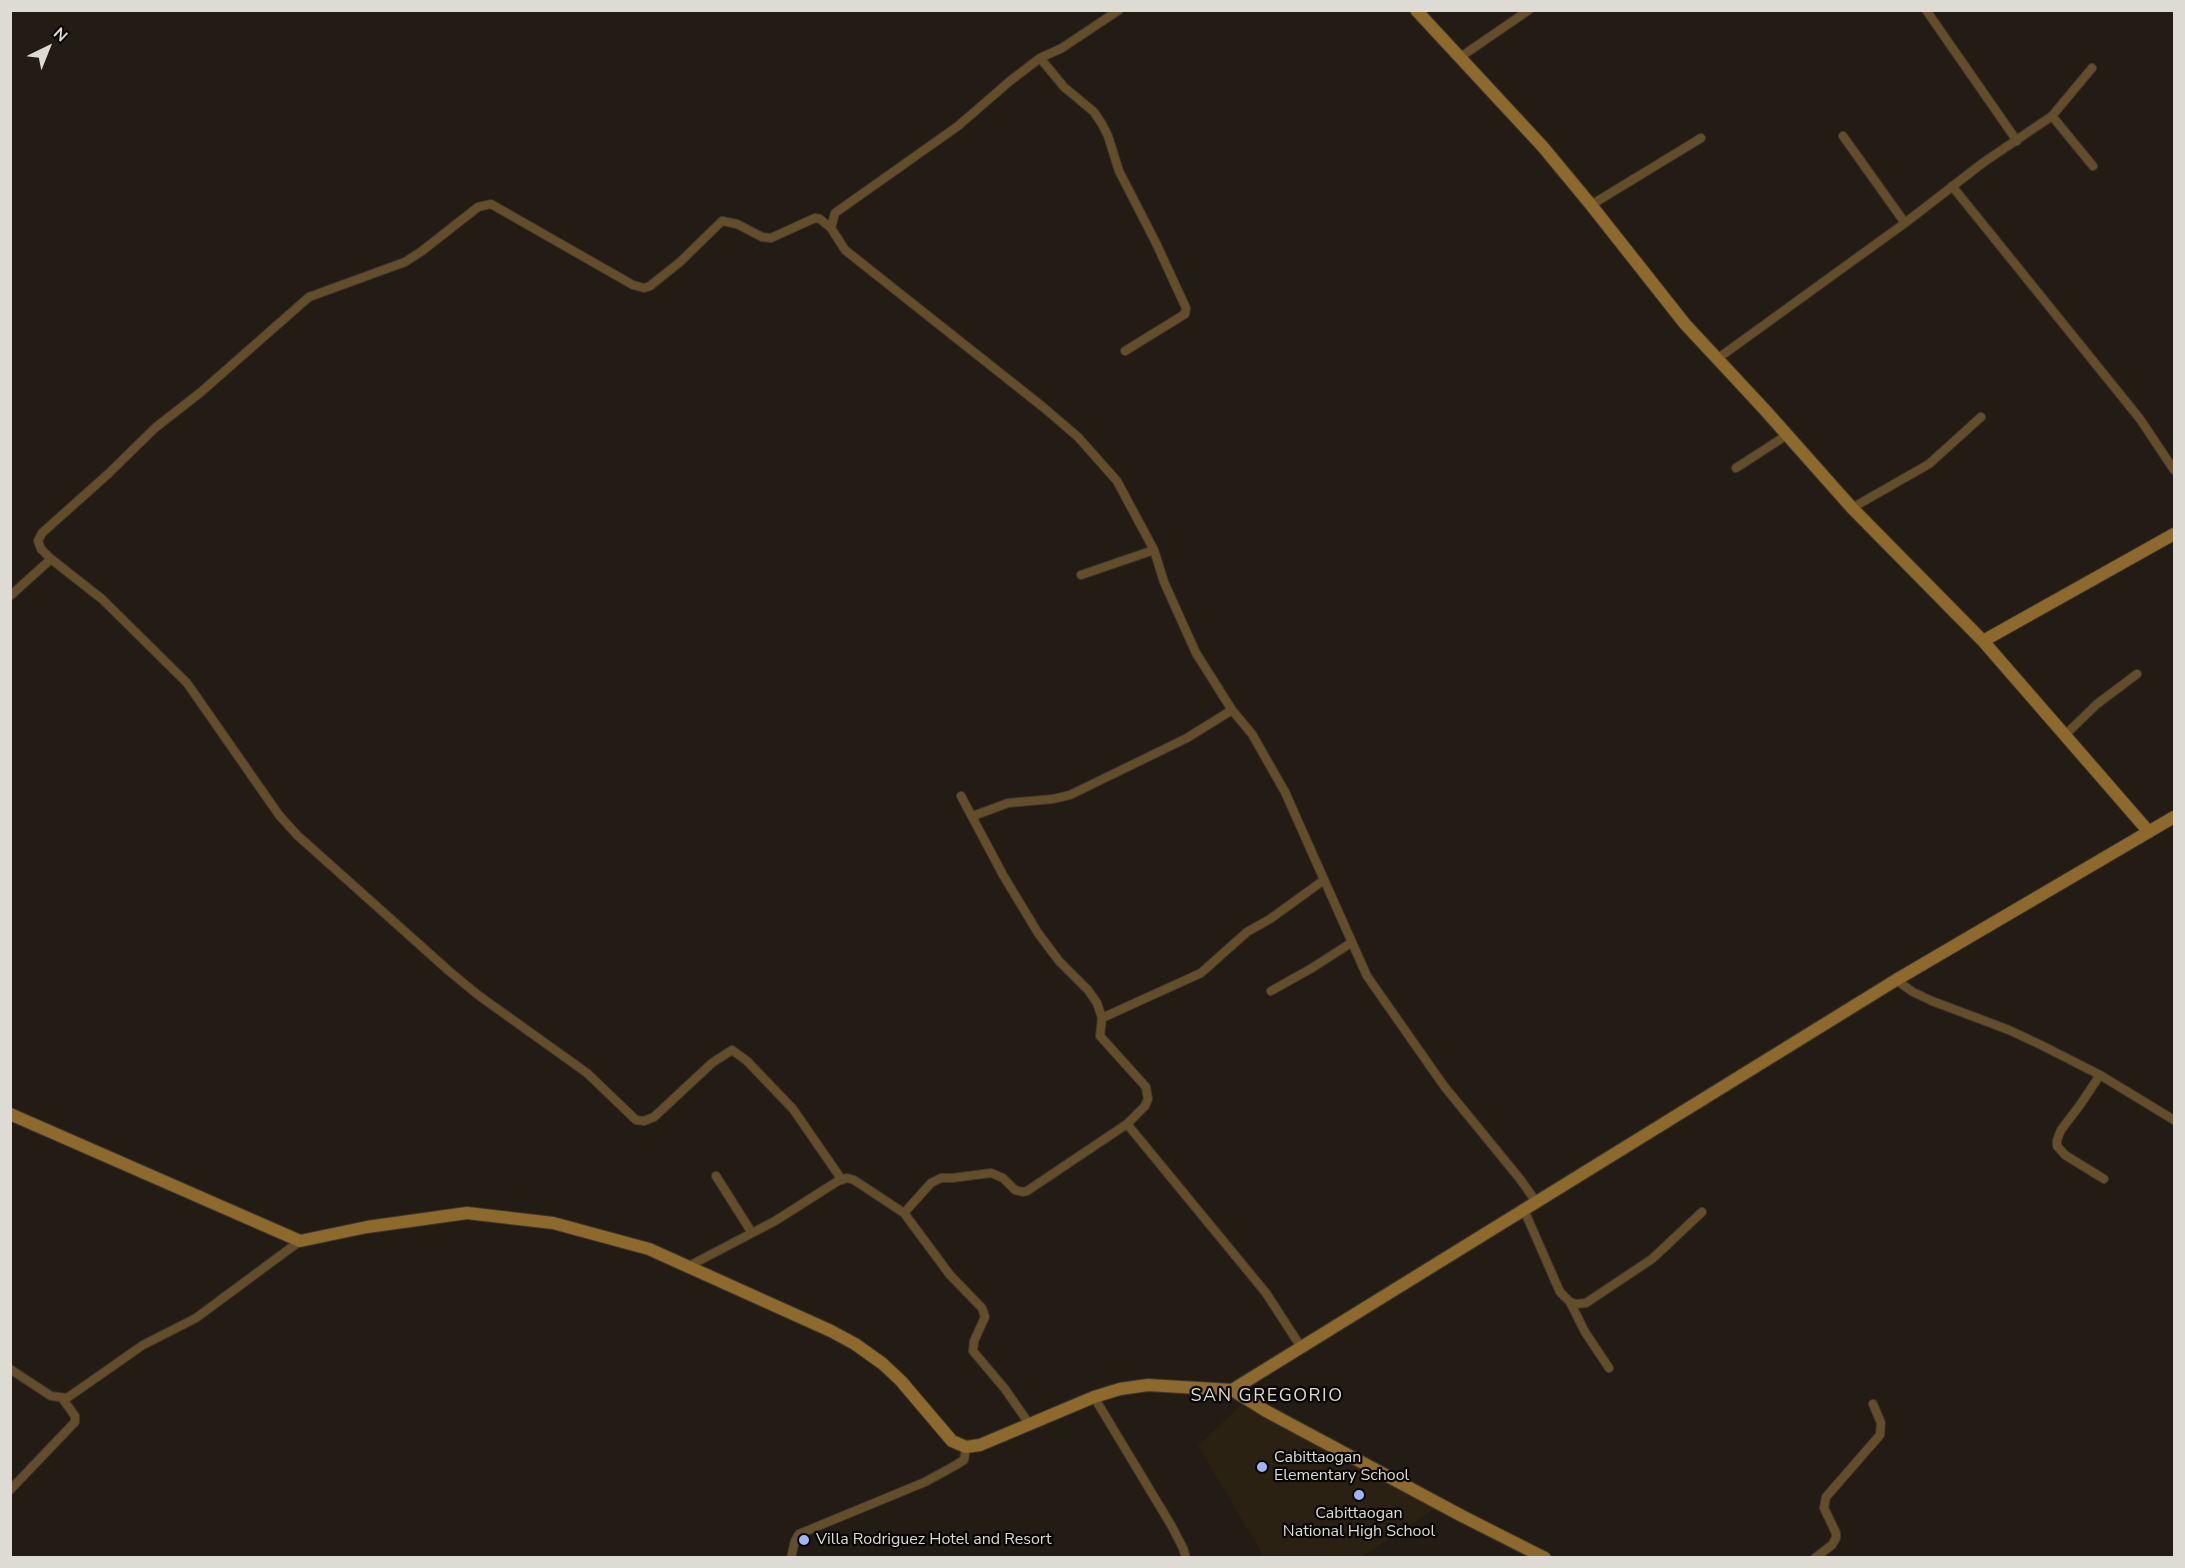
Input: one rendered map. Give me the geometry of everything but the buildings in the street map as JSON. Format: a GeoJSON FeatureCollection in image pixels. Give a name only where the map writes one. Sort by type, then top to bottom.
{"type":"FeatureCollection","features":[{"type":"Feature","properties":{"kind":"street"},"geometry":{"type":"LineString","coordinates":[[1416,10],[1458,58],[1543,147],[1652,283],[1717,359],[1852,508],[1983,641],[2149,832]]}},
{"type":"Feature","properties":{"kind":"street"},"geometry":{"type":"LineString","coordinates":[[1458,58],[1529,10]]}},
{"type":"Feature","properties":{"kind":"street"},"geometry":{"type":"LineString","coordinates":[[1926,10],[2017,141]]}},
{"type":"Feature","properties":{"kind":"street"},"geometry":{"type":"LineString","coordinates":[[831,228],[835,213],[948,133],[1040,58],[1062,48],[1113,12]]}},
{"type":"Feature","properties":{"kind":"street"},"geometry":{"type":"LineString","coordinates":[[1040,58],[1064,87],[1094,112],[1102,124],[1119,171],[1186,308],[1185,314],[1125,351]]}},
{"type":"Feature","properties":{"kind":"street"},"geometry":{"type":"LineString","coordinates":[[1717,359],[2052,116],[2092,68]]}},
{"type":"Feature","properties":{"kind":"street"},"geometry":{"type":"LineString","coordinates":[[2052,116],[2092,166]]}},
{"type":"Feature","properties":{"kind":"street"},"geometry":{"type":"LineString","coordinates":[[1843,136],[1905,223]]}},
{"type":"Feature","properties":{"kind":"street"},"geometry":{"type":"LineString","coordinates":[[1591,205],[1701,138]]}},
{"type":"Feature","properties":{"kind":"street"},"geometry":{"type":"LineString","coordinates":[[1953,186],[2140,419],[2175,470]]}},
{"type":"Feature","properties":{"kind":"street"},"geometry":{"type":"LineString","coordinates":[[842,1180],[793,1108],[747,1061],[732,1050],[718,1058],[654,1116],[644,1121],[636,1120],[580,1067],[469,988],[297,835],[279,815],[180,675],[102,599],[51,559],[38,545],[42,533],[108,474],[161,422],[201,392],[302,302],[309,297],[405,262],[478,207],[491,204],[633,285],[644,288],[650,286],[680,262],[722,221],[737,224],[762,237],[771,238],[814,218],[820,219],[831,228],[845,250],[1043,406],[1078,437],[1117,481],[1154,550],[1164,582],[1196,653],[1275,771],[1367,976],[1463,1110],[1510,1166],[1537,1203]]}},
{"type":"Feature","properties":{"kind":"street"},"geometry":{"type":"LineString","coordinates":[[1852,508],[1929,464],[1980,417]]}},
{"type":"Feature","properties":{"kind":"street"},"geometry":{"type":"LineString","coordinates":[[1736,468],[1787,435]]}},
{"type":"Feature","properties":{"kind":"street"},"geometry":{"type":"LineString","coordinates":[[1983,641],[2175,534]]}},
{"type":"Feature","properties":{"kind":"street"},"geometry":{"type":"LineString","coordinates":[[1081,575],[1154,550]]}},
{"type":"Feature","properties":{"kind":"street"},"geometry":{"type":"LineString","coordinates":[[10,596],[51,559]]}},
{"type":"Feature","properties":{"kind":"street"},"geometry":{"type":"LineString","coordinates":[[2064,735],[2097,704],[2137,674]]}},
{"type":"Feature","properties":{"kind":"street"},"geometry":{"type":"LineString","coordinates":[[972,816],[1008,803],[1070,795],[1187,738],[1232,710]]}},
{"type":"Feature","properties":{"kind":"street"},"geometry":{"type":"LineString","coordinates":[[904,1213],[931,1183],[941,1178],[991,1173],[998,1175],[1015,1190],[1027,1191],[1127,1124],[1145,1106],[1148,1093],[1142,1082],[1100,1036],[1102,1018],[1097,1003],[1088,990],[1059,961],[1038,933],[1003,875],[961,796]]}},
{"type":"Feature","properties":{"kind":"street"},"geometry":{"type":"LineString","coordinates":[[1232,1390],[1896,980],[2175,817]]}},
{"type":"Feature","properties":{"kind":"street"},"geometry":{"type":"LineString","coordinates":[[1102,1018],[1201,973],[1247,932],[1270,919],[1324,880]]}},
{"type":"Feature","properties":{"kind":"street"},"geometry":{"type":"LineString","coordinates":[[1271,991],[1351,943]]}},
{"type":"Feature","properties":{"kind":"street"},"geometry":{"type":"LineString","coordinates":[[1896,980],[1912,992],[2009,1030],[2100,1075],[2175,1120]]}},
{"type":"Feature","properties":{"kind":"street"},"geometry":{"type":"LineString","coordinates":[[2100,1075],[2061,1130],[2057,1146],[2065,1155],[2104,1179]]}},
{"type":"Feature","properties":{"kind":"street"},"geometry":{"type":"LineString","coordinates":[[10,1114],[300,1241]]}},
{"type":"Feature","properties":{"kind":"street"},"geometry":{"type":"LineString","coordinates":[[1127,1124],[1266,1293],[1301,1347]]}},
{"type":"Feature","properties":{"kind":"street"},"geometry":{"type":"LineString","coordinates":[[716,1176],[752,1233]]}},
{"type":"Feature","properties":{"kind":"street"},"geometry":{"type":"LineString","coordinates":[[688,1266],[752,1233],[842,1180],[854,1180],[904,1213],[950,1275],[982,1308],[985,1317],[974,1341],[973,1351],[1005,1389],[1030,1425]]}},
{"type":"Feature","properties":{"kind":"street"},"geometry":{"type":"LineString","coordinates":[[1524,1210],[1560,1292],[1570,1302],[1585,1332],[1609,1368]]}},
{"type":"Feature","properties":{"kind":"street"},"geometry":{"type":"LineString","coordinates":[[1570,1302],[1586,1303],[1652,1259],[1671,1244],[1702,1212]]}},
{"type":"Feature","properties":{"kind":"street"},"geometry":{"type":"LineString","coordinates":[[10,1369],[51,1396],[67,1398],[143,1345],[196,1318],[300,1241],[367,1227],[466,1213],[538,1220],[607,1236],[649,1249],[855,1344],[883,1364],[901,1381],[952,1441],[966,1447],[980,1445],[1094,1397],[1120,1389],[1148,1384],[1232,1390],[1266,1411],[1462,1516],[1545,1557]]}},
{"type":"Feature","properties":{"kind":"street"},"geometry":{"type":"LineString","coordinates":[[1094,1397],[1171,1525],[1186,1557]]}},
{"type":"Feature","properties":{"kind":"street"},"geometry":{"type":"LineString","coordinates":[[10,1490],[75,1422],[75,1416],[62,1398]]}},
{"type":"Feature","properties":{"kind":"street"},"geometry":{"type":"LineString","coordinates":[[1815,1557],[1832,1545],[1836,1538],[1836,1533],[1824,1508],[1824,1501],[1880,1435],[1881,1423],[1873,1404]]}},
{"type":"Feature","properties":{"kind":"street"},"geometry":{"type":"LineString","coordinates":[[790,1557],[799,1534],[925,1482],[964,1460],[966,1447]]}},
{"type":"Feature","properties":{"kind":"shaded area","name":"Cabittaogan Elementary School"},"geometry":{"type":"Polygon","coordinates":[[[1241,1405],[1436,1508],[1362,1557],[1264,1557],[1198,1446],[1241,1405]]]}},
{"type":"Feature","properties":{"kind":"place","name":"Cabittaogan Elementary School"},"geometry":{"type":"Point","coordinates":[1262,1467]}},
{"type":"Feature","properties":{"kind":"place","name":"Cabittaogan National High School"},"geometry":{"type":"Point","coordinates":[1359,1495]}},
{"type":"Feature","properties":{"kind":"place","name":"Villa Rodriguez Hotel and Resort"},"geometry":{"type":"Point","coordinates":[804,1540]}},
{"type":"Feature","properties":{"kind":"district","name":"SAN GREGORIO"},"geometry":{"type":"Point","coordinates":[1267,1397]}}]}
